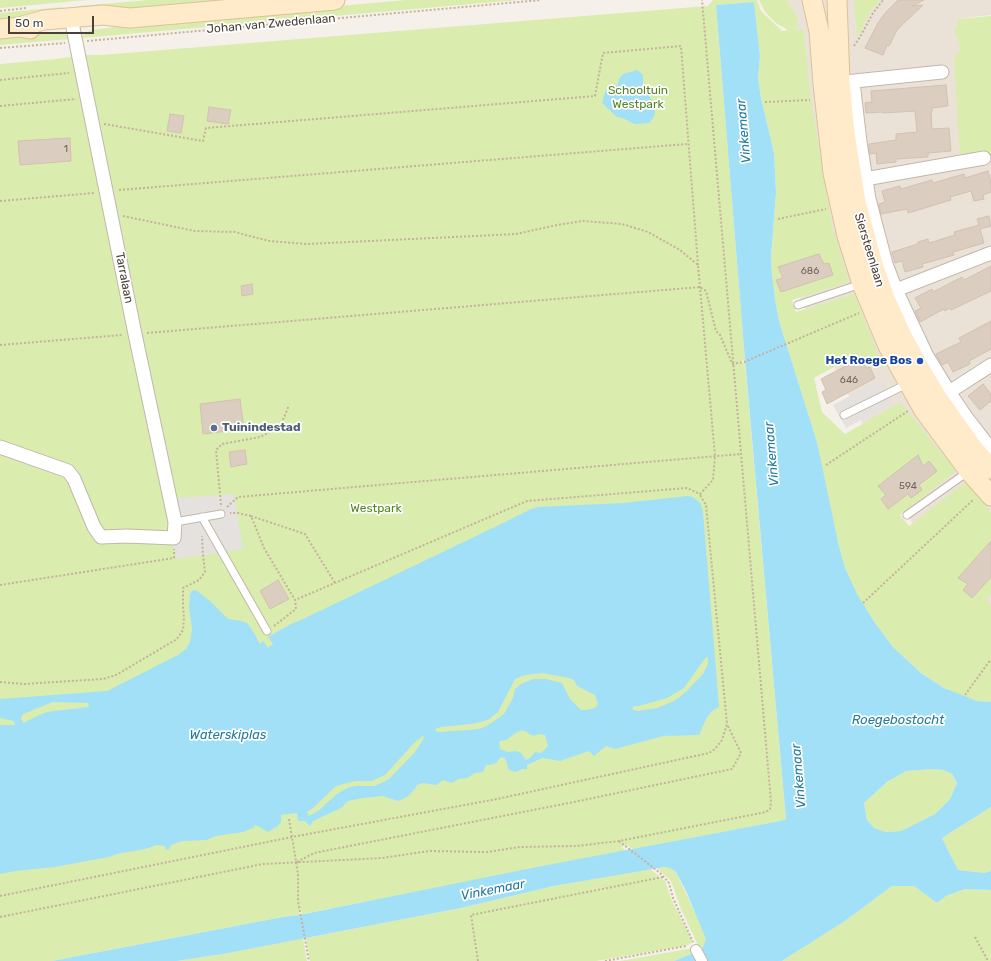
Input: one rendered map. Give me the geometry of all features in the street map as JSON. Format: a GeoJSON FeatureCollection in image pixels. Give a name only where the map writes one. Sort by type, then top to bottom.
{"type":"FeatureCollection","features":[{"type":"Feature","properties":{"kind":"main road","name":"Johan van Zwedenlaan"},"geometry":{"type":"LineString","coordinates":[[0,29],[19,28],[44,20],[74,29],[103,15],[130,18],[335,0]]}},
{"type":"Feature","properties":{"kind":"main road","name":"Siersteenlaan"},"geometry":{"type":"LineString","coordinates":[[812,0],[819,31],[839,83],[832,166],[839,205],[862,284],[888,346],[909,383],[930,403],[991,469]]}},
{"type":"Feature","properties":{"kind":"main road","name":"Siersteenlaan"},"geometry":{"type":"LineString","coordinates":[[837,0],[839,83],[852,184],[865,240],[886,301],[917,364],[930,403],[969,471],[982,498]]}},
{"type":"Feature","properties":{"kind":"street","name":"Tarralaan"},"geometry":{"type":"LineString","coordinates":[[74,29],[135,334],[175,522],[174,538]]}},
{"type":"Feature","properties":{"kind":"street"},"geometry":{"type":"LineString","coordinates":[[839,83],[942,72]]}},
{"type":"Feature","properties":{"kind":"street","name":"Siersteenlaan"},"geometry":{"type":"LineString","coordinates":[[839,83],[886,264],[896,290],[926,354],[930,403],[966,417],[991,449]]}},
{"type":"Feature","properties":{"kind":"street"},"geometry":{"type":"LineString","coordinates":[[865,179],[984,158]]}},
{"type":"Feature","properties":{"kind":"street"},"geometry":{"type":"LineString","coordinates":[[896,290],[991,253]]}},
{"type":"Feature","properties":{"kind":"street"},"geometry":{"type":"LineString","coordinates":[[930,403],[991,365]]}},
{"type":"Feature","properties":{"kind":"street"},"geometry":{"type":"LineString","coordinates":[[0,447],[68,471],[74,479],[94,527],[101,537],[127,536],[174,538]]}},
{"type":"Feature","properties":{"kind":"street"},"geometry":{"type":"LineString","coordinates":[[695,947],[702,961]]}},
{"type":"Feature","properties":{"kind":"lane","name":"Siersteenlaan"},"geometry":{"type":"LineString","coordinates":[[798,305],[862,284]]}},
{"type":"Feature","properties":{"kind":"lane"},"geometry":{"type":"LineString","coordinates":[[844,415],[909,383]]}},
{"type":"Feature","properties":{"kind":"lane"},"geometry":{"type":"LineString","coordinates":[[908,515],[969,471]]}},
{"type":"Feature","properties":{"kind":"lane"},"geometry":{"type":"LineString","coordinates":[[175,522],[221,514]]}},
{"type":"Feature","properties":{"kind":"lane"},"geometry":{"type":"LineString","coordinates":[[202,517],[267,630]]}},
{"type":"Feature","properties":{"kind":"path","name":"Johan van Zwedenlaan"},"geometry":{"type":"LineString","coordinates":[[0,48],[74,29],[541,0]]}},
{"type":"Feature","properties":{"kind":"path"},"geometry":{"type":"LineString","coordinates":[[0,917],[263,864],[382,858],[429,851],[487,852],[520,847],[577,846],[619,841],[766,812],[770,809],[771,802],[732,364],[702,0]]}},
{"type":"Feature","properties":{"kind":"path"},"geometry":{"type":"LineString","coordinates":[[851,50],[860,37],[872,13],[883,0]]}},
{"type":"Feature","properties":{"kind":"path"},"geometry":{"type":"LineString","coordinates":[[93,123],[203,141],[206,128],[595,96],[603,53],[681,46],[687,144],[716,456],[713,480],[700,494]]}},
{"type":"Feature","properties":{"kind":"path"},"geometry":{"type":"LineString","coordinates":[[0,80],[83,72]]}},
{"type":"Feature","properties":{"kind":"path"},"geometry":{"type":"LineString","coordinates":[[0,106],[88,98]]}},
{"type":"Feature","properties":{"kind":"path"},"geometry":{"type":"LineString","coordinates":[[766,102],[811,100]]}},
{"type":"Feature","properties":{"kind":"path"},"geometry":{"type":"LineString","coordinates":[[0,201],[687,144]]}},
{"type":"Feature","properties":{"kind":"path"},"geometry":{"type":"LineString","coordinates":[[778,219],[839,205]]}},
{"type":"Feature","properties":{"kind":"path"},"geometry":{"type":"LineString","coordinates":[[125,216],[195,231],[235,232],[269,241],[307,244],[516,234],[583,221],[622,224],[648,232],[680,250],[698,265]]}},
{"type":"Feature","properties":{"kind":"path"},"geometry":{"type":"LineString","coordinates":[[0,345],[700,287],[706,291],[716,331],[720,335],[732,364]]}},
{"type":"Feature","properties":{"kind":"path"},"geometry":{"type":"LineString","coordinates":[[732,364],[744,362],[871,307]]}},
{"type":"Feature","properties":{"kind":"path"},"geometry":{"type":"LineString","coordinates":[[826,465],[930,403]]}},
{"type":"Feature","properties":{"kind":"path"},"geometry":{"type":"LineString","coordinates":[[221,514],[216,450],[222,444],[260,437],[272,431],[281,425],[289,405]]}},
{"type":"Feature","properties":{"kind":"path"},"geometry":{"type":"LineString","coordinates":[[221,514],[238,497],[741,454]]}},
{"type":"Feature","properties":{"kind":"path"},"geometry":{"type":"LineString","coordinates":[[296,600],[527,502],[687,488],[700,494],[706,505],[727,724],[741,754],[732,768],[574,802],[314,853],[296,863]]}},
{"type":"Feature","properties":{"kind":"path"},"geometry":{"type":"LineString","coordinates":[[863,603],[982,498]]}},
{"type":"Feature","properties":{"kind":"path"},"geometry":{"type":"LineString","coordinates":[[221,514],[238,513],[251,516],[305,534],[335,583]]}},
{"type":"Feature","properties":{"kind":"path"},"geometry":{"type":"LineString","coordinates":[[251,516],[264,548],[296,600],[296,609],[267,630]]}},
{"type":"Feature","properties":{"kind":"path"},"geometry":{"type":"LineString","coordinates":[[0,682],[24,684],[103,679],[116,675],[177,639],[183,630],[183,588],[199,580],[205,572],[202,517]]}},
{"type":"Feature","properties":{"kind":"path"},"geometry":{"type":"LineString","coordinates":[[0,585],[174,558],[174,538]]}},
{"type":"Feature","properties":{"kind":"path"},"geometry":{"type":"LineString","coordinates":[[965,695],[991,659]]}},
{"type":"Feature","properties":{"kind":"path"},"geometry":{"type":"LineString","coordinates":[[0,896],[292,837],[498,799],[709,753],[715,749],[722,740],[727,724]]}},
{"type":"Feature","properties":{"kind":"path"},"geometry":{"type":"LineString","coordinates":[[289,819],[298,874],[297,895],[309,961]]}},
{"type":"Feature","properties":{"kind":"path"},"geometry":{"type":"LineString","coordinates":[[605,961],[695,947],[673,898],[669,883],[660,873],[626,848],[619,841]]}},
{"type":"Feature","properties":{"kind":"path"},"geometry":{"type":"LineString","coordinates":[[478,961],[471,915],[663,877]]}},
{"type":"Feature","properties":{"kind":"path"},"geometry":{"type":"LineString","coordinates":[[975,937],[988,961]]}},
{"type":"Feature","properties":{"kind":"shaded area"},"geometry":{"type":"Polygon","coordinates":[[[786,0],[991,0],[991,15],[962,18],[991,148],[991,626],[954,607],[785,268],[786,0]]]}},
{"type":"Feature","properties":{"kind":"shaded area"},"geometry":{"type":"Polygon","coordinates":[[[880,380],[893,403],[846,428],[833,405],[880,380]]]}},
{"type":"Feature","properties":{"kind":"shaded area"},"geometry":{"type":"Polygon","coordinates":[[[234,494],[243,549],[176,559],[165,499],[234,494]]]}},
{"type":"Feature","properties":{"kind":"green space"},"geometry":{"type":"Polygon","coordinates":[[[0,0],[88,0],[0,8],[0,0]]]}},
{"type":"Feature","properties":{"kind":"green space"},"geometry":{"type":"Polygon","coordinates":[[[149,0],[265,0],[130,12],[74,9],[78,6],[149,0]]]}},
{"type":"Feature","properties":{"kind":"green space"},"geometry":{"type":"Polygon","coordinates":[[[405,0],[518,0],[81,38],[85,33],[92,30],[129,25],[405,0]]]}},
{"type":"Feature","properties":{"kind":"green space","name":"Westpark"},"geometry":{"type":"Polygon","coordinates":[[[713,0],[757,0],[761,11],[782,31],[790,31],[776,23],[765,12],[759,0],[786,0],[798,18],[798,26],[795,30],[804,30],[810,94],[832,225],[849,282],[792,300],[796,312],[854,294],[884,369],[858,354],[814,378],[822,412],[845,434],[900,402],[956,471],[900,515],[909,526],[966,482],[991,512],[991,594],[986,600],[991,604],[991,702],[977,701],[962,696],[944,688],[921,673],[893,647],[873,620],[856,594],[845,568],[831,516],[817,442],[779,321],[775,299],[771,257],[776,192],[774,153],[761,98],[758,78],[760,56],[754,2],[716,5],[745,360],[741,361],[741,363],[745,363],[786,819],[633,849],[627,845],[621,847],[626,851],[302,914],[301,910],[298,910],[299,915],[52,961],[0,961],[0,64],[83,55],[101,55],[708,6],[713,0]]]}},
{"type":"Feature","properties":{"kind":"green space"},"geometry":{"type":"Polygon","coordinates":[[[854,0],[880,0],[870,12],[858,37],[857,37],[854,0]]]}},
{"type":"Feature","properties":{"kind":"green space"},"geometry":{"type":"Polygon","coordinates":[[[62,7],[65,10],[0,22],[0,13],[62,7]]]}},
{"type":"Feature","properties":{"kind":"green space"},"geometry":{"type":"Polygon","coordinates":[[[991,16],[991,159],[989,152],[960,157],[954,59],[961,48],[954,30],[957,28],[957,19],[991,16]]]}},
{"type":"Feature","properties":{"kind":"green space"},"geometry":{"type":"Polygon","coordinates":[[[60,32],[65,34],[70,39],[0,45],[0,35],[29,35],[60,32]]]}},
{"type":"Feature","properties":{"kind":"green space"},"geometry":{"type":"Polygon","coordinates":[[[933,769],[943,770],[952,774],[957,783],[950,799],[935,814],[901,831],[886,832],[874,828],[867,820],[864,803],[887,782],[906,771],[933,769]]]}},
{"type":"Feature","properties":{"kind":"green space"},"geometry":{"type":"Polygon","coordinates":[[[991,807],[991,871],[985,873],[958,870],[942,838],[991,807]]]}},
{"type":"Feature","properties":{"kind":"green space"},"geometry":{"type":"Polygon","coordinates":[[[657,868],[670,868],[676,872],[705,934],[706,942],[700,950],[681,909],[671,881],[657,868]]]}},
{"type":"Feature","properties":{"kind":"green space"},"geometry":{"type":"Polygon","coordinates":[[[650,869],[665,881],[673,903],[693,942],[688,945],[596,961],[310,961],[306,938],[461,908],[554,886],[650,869]]]}},
{"type":"Feature","properties":{"kind":"green space"},"geometry":{"type":"Polygon","coordinates":[[[892,886],[914,886],[937,903],[946,896],[965,889],[991,890],[991,961],[782,961],[845,921],[892,886]]]}},
{"type":"Feature","properties":{"kind":"green space"},"geometry":{"type":"Polygon","coordinates":[[[303,938],[307,961],[177,961],[223,954],[303,938]]]}},
{"type":"Feature","properties":{"kind":"green space"},"geometry":{"type":"Polygon","coordinates":[[[693,948],[695,952],[674,961],[620,961],[693,948]]]}},
{"type":"Feature","properties":{"kind":"water"},"geometry":{"type":"Polygon","coordinates":[[[754,2],[760,56],[758,78],[761,98],[774,153],[776,192],[771,257],[775,299],[779,321],[817,442],[845,568],[857,594],[873,620],[893,647],[921,673],[944,688],[977,701],[991,702],[991,807],[942,838],[958,870],[985,873],[991,871],[991,890],[965,889],[946,896],[937,903],[914,886],[892,886],[845,921],[782,961],[674,961],[700,950],[706,939],[686,891],[676,872],[670,868],[664,867],[554,886],[461,908],[223,954],[177,961],[52,961],[299,915],[786,819],[745,360],[716,5],[754,2]],[[933,769],[906,771],[887,782],[864,803],[867,820],[874,828],[886,832],[901,831],[935,814],[950,799],[957,783],[952,774],[943,770],[933,769]]]}},
{"type":"Feature","properties":{"kind":"water"},"geometry":{"type":"Polygon","coordinates":[[[637,70],[643,75],[643,88],[654,103],[655,115],[649,123],[635,124],[617,117],[602,103],[605,92],[612,85],[618,85],[619,79],[623,74],[637,70]]]}},
{"type":"Feature","properties":{"kind":"water","name":"Waterskiplas"},"geometry":{"type":"Polygon","coordinates":[[[688,496],[693,497],[701,504],[703,512],[719,707],[712,711],[706,719],[699,735],[663,736],[615,749],[606,746],[594,756],[589,751],[560,761],[542,758],[527,765],[527,769],[522,769],[516,772],[509,770],[505,758],[501,757],[496,763],[486,765],[483,772],[475,773],[467,778],[459,779],[452,783],[443,780],[436,785],[423,783],[417,785],[407,797],[398,801],[383,796],[348,801],[341,808],[313,821],[310,826],[305,821],[298,821],[297,813],[281,815],[281,822],[278,826],[268,832],[255,825],[253,828],[243,832],[216,836],[207,840],[182,841],[171,845],[169,849],[166,850],[165,846],[157,845],[109,857],[55,867],[0,874],[0,725],[15,725],[14,721],[0,718],[0,699],[107,691],[178,655],[186,649],[190,642],[192,629],[189,607],[190,594],[193,590],[197,591],[210,601],[228,619],[247,623],[260,644],[263,641],[268,648],[273,644],[268,637],[293,623],[531,509],[538,507],[623,503],[688,496]],[[706,657],[684,688],[667,698],[634,706],[632,709],[637,711],[657,708],[674,701],[686,692],[703,674],[708,664],[708,658],[706,657]],[[542,673],[525,675],[515,679],[498,712],[488,720],[472,724],[435,729],[437,732],[470,730],[482,728],[490,724],[504,714],[513,698],[515,689],[521,684],[533,679],[546,679],[562,683],[570,699],[581,710],[595,708],[598,704],[595,695],[577,686],[574,680],[569,678],[542,673]],[[53,702],[23,714],[21,718],[23,723],[44,713],[89,707],[88,703],[53,702]],[[523,730],[517,732],[506,740],[500,741],[500,749],[508,752],[520,752],[526,760],[535,752],[541,753],[548,746],[545,735],[540,734],[533,736],[523,730]],[[423,736],[415,742],[385,775],[372,781],[355,781],[336,786],[307,812],[309,816],[318,811],[337,794],[347,788],[356,786],[375,786],[389,779],[415,752],[424,738],[423,736]]]}},
{"type":"Feature","properties":{"kind":"building"},"geometry":{"type":"Polygon","coordinates":[[[898,0],[924,0],[912,6],[923,5],[897,30],[889,46],[887,45],[883,55],[865,48],[878,23],[898,0]]]}},
{"type":"Feature","properties":{"kind":"building"},"geometry":{"type":"Polygon","coordinates":[[[946,85],[948,106],[932,108],[932,129],[949,128],[951,151],[928,153],[928,157],[896,159],[896,162],[877,164],[876,153],[870,154],[869,144],[896,140],[896,134],[917,132],[915,111],[866,113],[865,103],[872,102],[871,91],[946,85]]]}},
{"type":"Feature","properties":{"kind":"building"},"geometry":{"type":"Polygon","coordinates":[[[209,107],[231,110],[228,124],[207,121],[209,107]]]}},
{"type":"Feature","properties":{"kind":"building"},"geometry":{"type":"Polygon","coordinates":[[[170,114],[184,116],[181,133],[167,131],[170,114]]]}},
{"type":"Feature","properties":{"kind":"building"},"geometry":{"type":"Polygon","coordinates":[[[70,138],[71,161],[20,165],[18,141],[70,138]]]}},
{"type":"Feature","properties":{"kind":"building"},"geometry":{"type":"Polygon","coordinates":[[[988,171],[991,182],[991,192],[983,195],[984,199],[974,201],[971,191],[950,197],[951,200],[908,213],[907,209],[881,214],[879,204],[885,202],[882,191],[900,186],[901,189],[932,180],[933,183],[964,174],[965,178],[988,171]]]}},
{"type":"Feature","properties":{"kind":"building"},"geometry":{"type":"Polygon","coordinates":[[[989,216],[991,226],[980,229],[984,243],[953,252],[954,255],[922,264],[923,267],[905,272],[902,261],[895,263],[892,252],[918,244],[918,242],[928,239],[929,243],[955,235],[954,232],[979,225],[977,219],[989,216]]]}},
{"type":"Feature","properties":{"kind":"building"},"geometry":{"type":"Polygon","coordinates":[[[819,254],[824,264],[829,263],[833,275],[781,292],[776,280],[783,278],[778,267],[819,254]]]}},
{"type":"Feature","properties":{"kind":"building"},"geometry":{"type":"Polygon","coordinates":[[[991,266],[991,291],[951,310],[950,308],[945,311],[944,309],[920,322],[915,311],[921,308],[915,298],[932,289],[933,292],[962,277],[964,280],[991,266]]]}},
{"type":"Feature","properties":{"kind":"building"},"geometry":{"type":"Polygon","coordinates":[[[252,284],[253,294],[242,296],[241,286],[252,284]]]}},
{"type":"Feature","properties":{"kind":"building"},"geometry":{"type":"Polygon","coordinates":[[[991,321],[991,349],[969,361],[970,364],[953,372],[948,362],[942,365],[936,354],[961,342],[959,338],[991,321]]]}},
{"type":"Feature","properties":{"kind":"building"},"geometry":{"type":"Polygon","coordinates":[[[859,359],[867,368],[870,367],[875,378],[827,404],[822,392],[826,390],[821,379],[859,359]]]}},
{"type":"Feature","properties":{"kind":"building"},"geometry":{"type":"Polygon","coordinates":[[[983,384],[991,394],[991,401],[980,410],[968,396],[983,384]]]}},
{"type":"Feature","properties":{"kind":"building"},"geometry":{"type":"Polygon","coordinates":[[[240,399],[244,429],[203,434],[200,404],[240,399]]]}},
{"type":"Feature","properties":{"kind":"building"},"geometry":{"type":"Polygon","coordinates":[[[245,450],[247,464],[231,467],[229,452],[245,450]]]}},
{"type":"Feature","properties":{"kind":"building"},"geometry":{"type":"Polygon","coordinates":[[[918,455],[923,466],[929,461],[937,471],[919,485],[922,490],[911,498],[908,494],[888,509],[881,499],[886,495],[878,486],[918,455]]]}},
{"type":"Feature","properties":{"kind":"building"},"geometry":{"type":"Polygon","coordinates":[[[991,541],[991,577],[972,598],[963,590],[968,584],[958,578],[991,541]]]}},
{"type":"Feature","properties":{"kind":"building"},"geometry":{"type":"Polygon","coordinates":[[[278,580],[289,599],[270,609],[260,591],[278,580]]]}},
{"type":"Feature","properties":{"kind":"place","name":"Het Roege Bos"},"geometry":{"type":"Point","coordinates":[920,361]}},
{"type":"Feature","properties":{"kind":"place","name":"Tuinindestad"},"geometry":{"type":"Point","coordinates":[214,428]}},
{"type":"Feature","properties":{"kind":"park label","name":"Schooltuin Westpark"},"geometry":{"type":"Point","coordinates":[638,98]}},
{"type":"Feature","properties":{"kind":"water label","name":"Vinkemaar"},"geometry":{"type":"Point","coordinates":[744,131]}},
{"type":"Feature","properties":{"kind":"water label","name":"Vinkemaar"},"geometry":{"type":"Point","coordinates":[772,454]}},
{"type":"Feature","properties":{"kind":"water label","name":"Roegebostocht"},"geometry":{"type":"Point","coordinates":[898,720]}},
{"type":"Feature","properties":{"kind":"water label","name":"Vinkemaar"},"geometry":{"type":"Point","coordinates":[799,776]}},
{"type":"Feature","properties":{"kind":"water label","name":"Vinkemaar"},"geometry":{"type":"Point","coordinates":[493,890]}}]}
